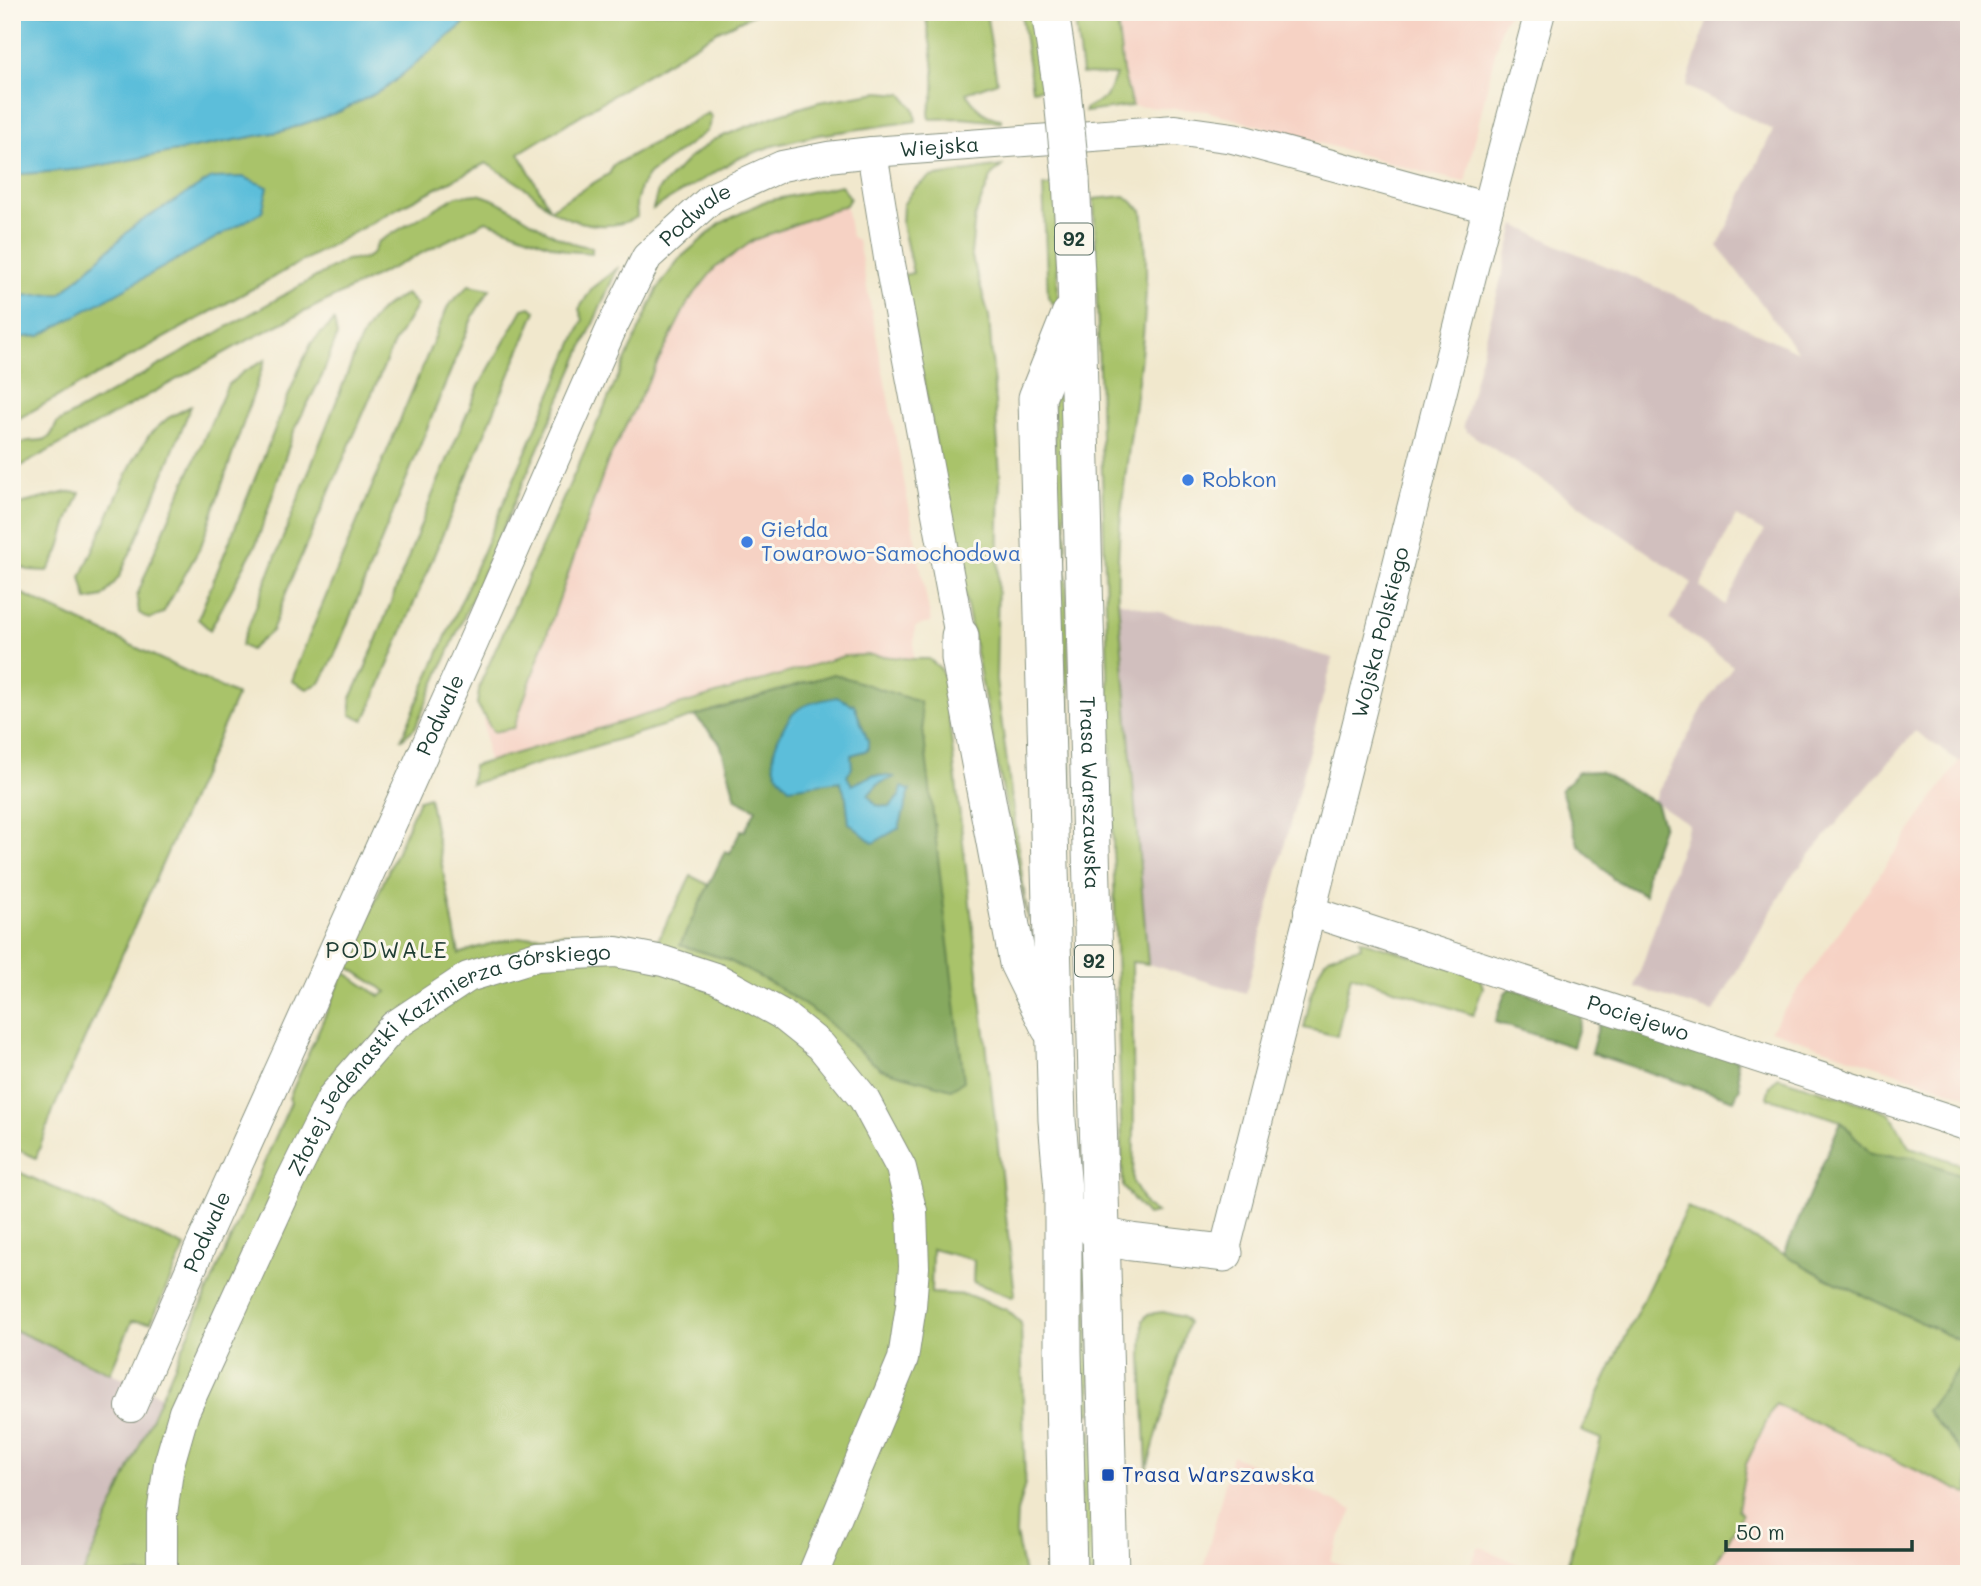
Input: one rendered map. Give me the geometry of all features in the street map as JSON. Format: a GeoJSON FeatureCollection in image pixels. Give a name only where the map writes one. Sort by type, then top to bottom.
{"type":"FeatureCollection","features":[{"type":"Feature","properties":{"kind":"main road","name":"Trasa Warszawska"},"geometry":{"type":"LineString","coordinates":[[1050,12],[1062,90],[1071,179],[1076,299],[1110,1574]]}},
{"type":"Feature","properties":{"kind":"main road","name":"Trasa Warszawska"},"geometry":{"type":"LineString","coordinates":[[1069,1574],[1063,1365],[1062,1190],[1055,1037],[1037,398],[1076,299]]}},
{"type":"Feature","properties":{"kind":"main road"},"geometry":{"type":"LineString","coordinates":[[960,636],[960,658],[1018,963],[1055,1037]]}},
{"type":"Feature","properties":{"kind":"main road"},"geometry":{"type":"LineString","coordinates":[[1062,1190],[1101,1236],[1224,1253]]}},
{"type":"Feature","properties":{"kind":"street","name":"Wojska Polskiego"},"geometry":{"type":"LineString","coordinates":[[1224,1253],[1488,208],[1541,12]]}},
{"type":"Feature","properties":{"kind":"street","name":"Wiejska"},"geometry":{"type":"LineString","coordinates":[[960,636],[890,264],[872,152],[1175,130],[1233,138],[1488,208]]}},
{"type":"Feature","properties":{"kind":"street","name":"Podwale"},"geometry":{"type":"LineString","coordinates":[[131,1407],[613,325],[648,257],[712,198],[782,166],[872,152]]}},
{"type":"Feature","properties":{"kind":"street","name":"Pociejewo"},"geometry":{"type":"LineString","coordinates":[[1309,911],[1969,1126]]}},
{"type":"Feature","properties":{"kind":"street","name":"Złotej Jedenastki Kazimierza Górskiego"},"geometry":{"type":"LineString","coordinates":[[162,1574],[162,1514],[167,1476],[184,1412],[283,1197],[333,1096],[394,1026],[468,977],[537,956],[616,952],[663,961],[718,979],[781,1014],[821,1046],[864,1099],[901,1168],[912,1212],[914,1267],[902,1359],[813,1574]]}},
{"type":"Feature","properties":{"kind":"shaded area"},"geometry":{"type":"Polygon","coordinates":[[[1118,12],[1509,12],[1501,27],[1465,182],[1206,111],[1132,106],[1123,72],[1118,12]]]}},
{"type":"Feature","properties":{"kind":"shaded area"},"geometry":{"type":"Polygon","coordinates":[[[1710,12],[1969,12],[1969,747],[1960,762],[1915,731],[1791,877],[1713,1012],[1635,987],[1689,824],[1653,801],[1705,704],[1733,666],[1669,619],[1692,583],[1466,431],[1463,426],[1515,225],[1798,352],[1718,246],[1773,130],[1686,86],[1710,12]],[[1736,516],[1700,587],[1725,605],[1764,532],[1736,516]]]}},
{"type":"Feature","properties":{"kind":"shaded area","name":"Giełda Towarowo-Samochodowa"},"geometry":{"type":"Polygon","coordinates":[[[846,205],[851,236],[858,241],[931,622],[915,627],[913,659],[870,655],[844,656],[488,762],[483,718],[493,732],[514,728],[607,462],[688,302],[714,268],[754,240],[846,205]]]}},
{"type":"Feature","properties":{"kind":"shaded area"},"geometry":{"type":"Polygon","coordinates":[[[1118,601],[1333,658],[1246,993],[1148,964],[1118,601]]]}},
{"type":"Feature","properties":{"kind":"shaded area"},"geometry":{"type":"Polygon","coordinates":[[[1969,747],[1969,1097],[1770,1030],[1969,747]]]}},
{"type":"Feature","properties":{"kind":"shaded area"},"geometry":{"type":"Polygon","coordinates":[[[12,1329],[161,1395],[83,1574],[12,1574],[12,1329]]]}},
{"type":"Feature","properties":{"kind":"shaded area"},"geometry":{"type":"Polygon","coordinates":[[[1627,1334],[1969,1495],[1969,1574],[1565,1574],[1601,1439],[1581,1431],[1627,1334]]]}},
{"type":"Feature","properties":{"kind":"shaded area"},"geometry":{"type":"Polygon","coordinates":[[[1232,1455],[1353,1510],[1330,1560],[1360,1574],[1202,1574],[1232,1455]]]}},
{"type":"Feature","properties":{"kind":"shaded area"},"geometry":{"type":"Polygon","coordinates":[[[1479,1546],[1540,1574],[1466,1574],[1479,1546]]]}},
{"type":"Feature","properties":{"kind":"green space"},"geometry":{"type":"Polygon","coordinates":[[[478,12],[759,12],[718,31],[519,153],[550,208],[527,189],[486,163],[400,207],[12,422],[12,175],[82,169],[283,131],[341,111],[386,88],[478,12]]]}},
{"type":"Feature","properties":{"kind":"green space"},"geometry":{"type":"Polygon","coordinates":[[[925,12],[986,12],[997,82],[966,93],[981,110],[1001,119],[1001,122],[961,118],[930,119],[934,72],[925,12]]]}},
{"type":"Feature","properties":{"kind":"green space"},"geometry":{"type":"Polygon","coordinates":[[[1021,12],[1036,12],[1047,88],[1032,90],[1021,12]]]}},
{"type":"Feature","properties":{"kind":"green space"},"geometry":{"type":"Polygon","coordinates":[[[1074,12],[1116,12],[1123,72],[1132,106],[1085,112],[1085,109],[1106,97],[1116,75],[1082,74],[1074,12]]]}},
{"type":"Feature","properties":{"kind":"green space"},"geometry":{"type":"Polygon","coordinates":[[[879,92],[902,94],[914,109],[916,121],[818,135],[772,146],[739,158],[653,209],[658,190],[687,160],[713,140],[819,102],[879,92]]]}},
{"type":"Feature","properties":{"kind":"green space"},"geometry":{"type":"Polygon","coordinates":[[[708,113],[712,117],[707,131],[649,174],[640,187],[636,204],[637,217],[616,224],[592,225],[569,219],[550,209],[610,173],[612,166],[708,113]]]}},
{"type":"Feature","properties":{"kind":"green space"},"geometry":{"type":"Polygon","coordinates":[[[1002,166],[992,175],[975,215],[971,254],[989,316],[1000,475],[996,680],[1028,921],[903,275],[913,273],[902,224],[903,205],[914,189],[930,177],[1002,166]]]}},
{"type":"Feature","properties":{"kind":"green space"},"geometry":{"type":"Polygon","coordinates":[[[841,185],[850,198],[846,205],[754,240],[715,268],[688,302],[607,463],[514,728],[493,732],[477,704],[480,684],[657,290],[679,259],[721,223],[763,202],[841,185]]]}},
{"type":"Feature","properties":{"kind":"green space"},"geometry":{"type":"Polygon","coordinates":[[[1057,185],[1058,303],[1052,303],[1048,297],[1043,186],[1057,185]]]}},
{"type":"Feature","properties":{"kind":"green space"},"geometry":{"type":"Polygon","coordinates":[[[478,194],[507,206],[562,239],[592,247],[592,253],[567,251],[486,221],[246,341],[12,471],[12,449],[20,444],[46,439],[57,423],[346,260],[369,256],[378,242],[457,196],[478,194]]]}},
{"type":"Feature","properties":{"kind":"green space"},"geometry":{"type":"Polygon","coordinates":[[[1125,196],[1142,210],[1146,259],[1141,356],[1122,503],[1118,601],[1148,964],[1132,962],[1133,1182],[1146,1206],[1156,1213],[1147,1215],[1123,1187],[1094,199],[1125,196]]]}},
{"type":"Feature","properties":{"kind":"green space"},"geometry":{"type":"Polygon","coordinates":[[[617,269],[415,728],[401,740],[583,320],[579,309],[592,288],[617,269]]]}},
{"type":"Feature","properties":{"kind":"green space"},"geometry":{"type":"Polygon","coordinates":[[[469,285],[490,289],[473,316],[333,659],[320,683],[307,689],[292,681],[300,658],[448,306],[469,285]]]}},
{"type":"Feature","properties":{"kind":"green space"},"geometry":{"type":"Polygon","coordinates":[[[406,294],[417,305],[393,345],[291,580],[272,631],[250,650],[241,645],[360,341],[378,313],[406,294]]]}},
{"type":"Feature","properties":{"kind":"green space"},"geometry":{"type":"Polygon","coordinates":[[[530,307],[536,311],[371,706],[364,720],[351,715],[351,698],[478,388],[523,309],[530,307]]]}},
{"type":"Feature","properties":{"kind":"green space"},"geometry":{"type":"Polygon","coordinates":[[[334,321],[337,336],[322,376],[295,428],[257,542],[210,630],[198,619],[300,367],[312,342],[334,321]]]}},
{"type":"Feature","properties":{"kind":"green space"},"geometry":{"type":"Polygon","coordinates":[[[265,360],[201,546],[163,613],[149,619],[139,613],[137,596],[227,386],[243,372],[265,360]]]}},
{"type":"Feature","properties":{"kind":"green space"},"geometry":{"type":"Polygon","coordinates":[[[1057,393],[1062,395],[1072,802],[1067,756],[1053,400],[1057,393]]]}},
{"type":"Feature","properties":{"kind":"green space"},"geometry":{"type":"Polygon","coordinates":[[[191,406],[119,577],[103,597],[87,600],[81,577],[132,463],[150,434],[168,418],[191,406]]]}},
{"type":"Feature","properties":{"kind":"green space"},"geometry":{"type":"Polygon","coordinates":[[[67,492],[80,493],[59,551],[48,571],[28,570],[12,563],[12,506],[67,492]]]}},
{"type":"Feature","properties":{"kind":"green space"},"geometry":{"type":"Polygon","coordinates":[[[12,589],[237,695],[54,1108],[36,1158],[12,1147],[12,589]]]}},
{"type":"Feature","properties":{"kind":"green space"},"geometry":{"type":"Polygon","coordinates":[[[844,656],[929,659],[941,669],[944,677],[1015,1295],[1012,1297],[973,1282],[974,1260],[932,1249],[931,1293],[968,1295],[1007,1310],[1021,1323],[1025,1484],[1017,1512],[1016,1534],[1024,1574],[83,1574],[291,1102],[289,1098],[344,972],[380,996],[387,992],[347,966],[419,800],[429,797],[459,954],[505,941],[557,934],[610,934],[658,940],[691,876],[709,885],[680,945],[726,959],[773,984],[824,1018],[881,1069],[833,674],[471,784],[473,766],[844,656]]]}},
{"type":"Feature","properties":{"kind":"green space"},"geometry":{"type":"Polygon","coordinates":[[[834,674],[920,702],[964,1081],[951,1089],[881,1069],[824,1018],[773,984],[726,959],[680,945],[725,851],[730,853],[741,830],[745,831],[756,809],[736,799],[720,743],[695,716],[834,674]],[[854,705],[840,781],[846,797],[849,823],[873,842],[899,828],[900,795],[890,807],[876,805],[868,795],[878,784],[893,777],[873,775],[852,785],[846,776],[851,755],[868,750],[868,741],[854,705]]]}},
{"type":"Feature","properties":{"kind":"green space"},"geometry":{"type":"Polygon","coordinates":[[[1599,771],[1656,803],[1663,824],[1647,870],[1645,895],[1613,879],[1578,844],[1561,790],[1578,772],[1599,771]]]}},
{"type":"Feature","properties":{"kind":"green space"},"geometry":{"type":"Polygon","coordinates":[[[1360,940],[1479,976],[1483,987],[1473,1015],[1351,975],[1337,1036],[1304,1028],[1323,963],[1336,954],[1361,947],[1360,940]]]}},
{"type":"Feature","properties":{"kind":"green space"},"geometry":{"type":"Polygon","coordinates":[[[1510,988],[1580,1010],[1581,1020],[1573,1047],[1495,1022],[1505,993],[1510,988]]]}},
{"type":"Feature","properties":{"kind":"green space"},"geometry":{"type":"Polygon","coordinates":[[[1607,1016],[1737,1060],[1740,1087],[1734,1100],[1591,1053],[1599,1024],[1607,1016]]]}},
{"type":"Feature","properties":{"kind":"green space"},"geometry":{"type":"Polygon","coordinates":[[[1778,1077],[1889,1112],[1910,1147],[1969,1167],[1969,1178],[1912,1157],[1871,1154],[1841,1121],[1767,1097],[1770,1086],[1778,1077]]]}},
{"type":"Feature","properties":{"kind":"green space"},"geometry":{"type":"Polygon","coordinates":[[[1841,1121],[1871,1154],[1912,1157],[1969,1178],[1969,1461],[1927,1411],[1965,1361],[1963,1342],[1824,1277],[1784,1254],[1841,1121]]]}},
{"type":"Feature","properties":{"kind":"green space"},"geometry":{"type":"Polygon","coordinates":[[[12,1169],[185,1247],[151,1322],[132,1321],[110,1373],[12,1329],[12,1169]]]}},
{"type":"Feature","properties":{"kind":"green space"},"geometry":{"type":"Polygon","coordinates":[[[1687,1207],[1784,1254],[1824,1277],[1963,1342],[1965,1361],[1927,1411],[1969,1461],[1969,1495],[1775,1404],[1746,1464],[1738,1509],[1742,1515],[1710,1574],[1565,1574],[1601,1439],[1581,1431],[1687,1207]]]}},
{"type":"Feature","properties":{"kind":"green space"},"geometry":{"type":"Polygon","coordinates":[[[1078,1231],[1084,1234],[1092,1413],[1080,1413],[1078,1231]]]}},
{"type":"Feature","properties":{"kind":"green space"},"geometry":{"type":"Polygon","coordinates":[[[1163,1312],[1182,1317],[1188,1323],[1147,1469],[1143,1320],[1148,1314],[1163,1312]]]}},
{"type":"Feature","properties":{"kind":"green space"},"geometry":{"type":"Polygon","coordinates":[[[1080,1430],[1092,1430],[1096,1574],[1081,1574],[1080,1430]]]}},
{"type":"Feature","properties":{"kind":"water"},"geometry":{"type":"Polygon","coordinates":[[[12,12],[478,12],[386,88],[341,111],[283,131],[82,169],[12,175],[12,12]]]}},
{"type":"Feature","properties":{"kind":"water"},"geometry":{"type":"Polygon","coordinates":[[[243,177],[268,187],[262,212],[40,336],[12,338],[12,296],[61,294],[135,225],[212,178],[243,177]]]}},
{"type":"Feature","properties":{"kind":"water"},"geometry":{"type":"Polygon","coordinates":[[[837,697],[854,705],[868,741],[868,750],[851,755],[852,768],[847,776],[852,785],[873,775],[895,777],[878,784],[868,795],[876,805],[890,807],[900,795],[902,787],[910,790],[899,828],[873,843],[849,823],[846,797],[840,781],[789,788],[774,765],[777,742],[795,712],[809,704],[837,697]]]}},
{"type":"Feature","properties":{"kind":"place","name":"Robkon"},"geometry":{"type":"Point","coordinates":[1188,480]}},
{"type":"Feature","properties":{"kind":"place","name":"Giełda Towarowo-Samochodowa"},"geometry":{"type":"Point","coordinates":[747,542]}},
{"type":"Feature","properties":{"kind":"place","name":"Trasa Warszawska"},"geometry":{"type":"Point","coordinates":[1108,1475]}},
{"type":"Feature","properties":{"kind":"district","name":"PODWALE"},"geometry":{"type":"Point","coordinates":[387,950]}}]}
